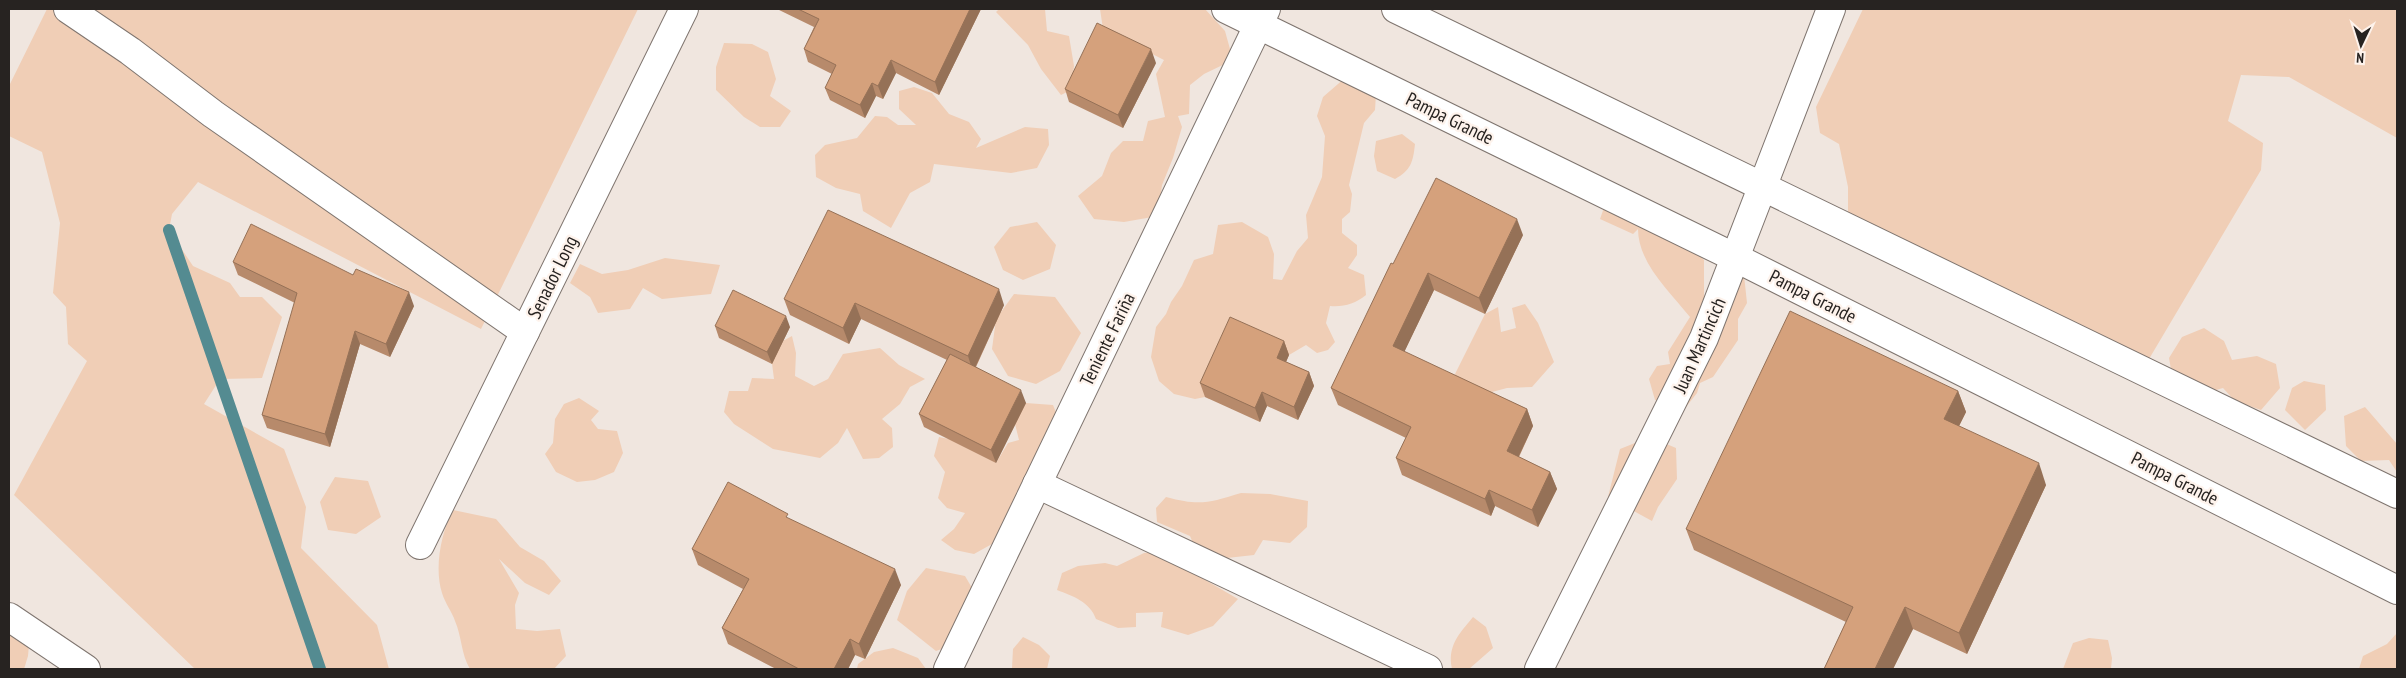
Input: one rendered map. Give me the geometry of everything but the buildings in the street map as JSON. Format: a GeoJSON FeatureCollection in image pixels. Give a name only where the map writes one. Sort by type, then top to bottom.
{"type":"FeatureCollection","features":[{"type":"Feature","properties":{"kind":"street"},"geometry":{"type":"LineString","coordinates":[[68,9],[130,51],[213,114],[525,332]]}},
{"type":"Feature","properties":{"kind":"street","name":"Senador Long"},"geometry":{"type":"LineString","coordinates":[[420,544],[684,9]]}},
{"type":"Feature","properties":{"kind":"street","name":"Pampa Grande"},"geometry":{"type":"LineString","coordinates":[[1226,9],[1262,17],[1736,258],[2397,590]]}},
{"type":"Feature","properties":{"kind":"street"},"geometry":{"type":"LineString","coordinates":[[1396,9],[2397,494]]}},
{"type":"Feature","properties":{"kind":"street","name":"Juan Martincich"},"geometry":{"type":"LineString","coordinates":[[1539,669],[1704,338],[1831,9]]}},
{"type":"Feature","properties":{"kind":"street","name":"Teniente Fariña"},"geometry":{"type":"LineString","coordinates":[[948,669],[1262,17]]}},
{"type":"Feature","properties":{"kind":"street"},"geometry":{"type":"LineString","coordinates":[[1037,484],[1428,669]]}},
{"type":"Feature","properties":{"kind":"street"},"geometry":{"type":"LineString","coordinates":[[9,618],[86,669]]}},
{"type":"Feature","properties":{"kind":"shaded area"},"geometry":{"type":"Polygon","coordinates":[[[47,9],[638,9],[481,329],[198,182],[172,214],[169,230],[193,266],[230,283],[240,297],[262,297],[282,317],[262,378],[220,379],[204,404],[284,449],[306,507],[301,548],[377,625],[389,669],[195,669],[14,495],[87,361],[68,344],[66,307],[53,293],[60,223],[42,152],[9,136],[9,86],[47,9]]]}},
{"type":"Feature","properties":{"kind":"shaded area"},"geometry":{"type":"Polygon","coordinates":[[[999,9],[1045,9],[1047,31],[1069,36],[1074,66],[1071,90],[1061,95],[1041,69],[1028,45],[996,12],[999,9]]]}},
{"type":"Feature","properties":{"kind":"shaded area"},"geometry":{"type":"Polygon","coordinates":[[[1100,9],[1205,9],[1225,31],[1233,60],[1204,74],[1190,85],[1189,114],[1178,116],[1182,127],[1173,158],[1162,185],[1158,216],[1124,222],[1094,219],[1078,196],[1102,176],[1111,153],[1123,141],[1143,141],[1148,121],[1165,117],[1156,74],[1164,60],[1103,29],[1100,9]]]}},
{"type":"Feature","properties":{"kind":"shaded area"},"geometry":{"type":"Polygon","coordinates":[[[1863,9],[2397,9],[2397,138],[2289,77],[2241,75],[2228,121],[2263,143],[2261,170],[2149,359],[1848,218],[1848,187],[1839,144],[1820,133],[1816,107],[1863,9]]]}},
{"type":"Feature","properties":{"kind":"shaded area"},"geometry":{"type":"Polygon","coordinates":[[[724,43],[752,44],[768,52],[776,79],[770,96],[791,111],[780,127],[760,127],[744,117],[716,90],[716,67],[724,43]]]}},
{"type":"Feature","properties":{"kind":"shaded area"},"geometry":{"type":"Polygon","coordinates":[[[1353,71],[1376,94],[1375,110],[1364,123],[1349,185],[1352,194],[1350,212],[1342,219],[1342,233],[1357,245],[1357,255],[1348,268],[1364,275],[1366,295],[1358,301],[1349,304],[1330,306],[1326,323],[1335,342],[1328,350],[1317,353],[1306,345],[1289,355],[1219,352],[1212,356],[1209,399],[1205,397],[1195,399],[1174,394],[1159,381],[1151,357],[1156,327],[1182,286],[1194,260],[1213,254],[1218,225],[1242,222],[1268,237],[1274,254],[1273,279],[1282,280],[1297,251],[1308,238],[1306,215],[1322,177],[1325,136],[1317,116],[1323,97],[1353,71]]]}},
{"type":"Feature","properties":{"kind":"shaded area"},"geometry":{"type":"Polygon","coordinates":[[[914,87],[932,93],[949,114],[969,122],[981,139],[976,148],[1025,127],[1048,129],[1049,145],[1037,168],[1011,173],[934,164],[930,182],[910,193],[891,228],[863,211],[860,194],[836,188],[816,177],[815,155],[825,145],[857,138],[875,116],[887,117],[898,125],[916,125],[899,109],[899,91],[914,87]]]}},
{"type":"Feature","properties":{"kind":"shaded area"},"geometry":{"type":"Polygon","coordinates":[[[1402,134],[1415,144],[1412,161],[1408,169],[1395,179],[1377,171],[1374,156],[1376,141],[1402,134]]]}},
{"type":"Feature","properties":{"kind":"shaded area"},"geometry":{"type":"Polygon","coordinates":[[[1606,202],[1673,228],[1704,260],[1704,297],[1726,262],[1744,275],[1747,303],[1738,319],[1738,340],[1713,377],[1700,383],[1697,393],[1686,407],[1655,400],[1649,379],[1657,366],[1670,364],[1668,352],[1690,317],[1649,265],[1639,242],[1638,229],[1633,234],[1600,219],[1606,202]]]}},
{"type":"Feature","properties":{"kind":"shaded area"},"geometry":{"type":"Polygon","coordinates":[[[1037,222],[1056,245],[1050,269],[1023,280],[1003,270],[994,247],[1010,227],[1037,222]]]}},
{"type":"Feature","properties":{"kind":"shaded area"},"geometry":{"type":"Polygon","coordinates":[[[665,258],[720,265],[711,294],[662,299],[643,288],[630,309],[598,313],[590,297],[570,283],[580,264],[602,274],[628,270],[665,258]]]}},
{"type":"Feature","properties":{"kind":"shaded area"},"geometry":{"type":"Polygon","coordinates":[[[1014,294],[1055,297],[1081,333],[1060,371],[1036,384],[1008,376],[992,349],[996,319],[1014,294]]]}},
{"type":"Feature","properties":{"kind":"shaded area"},"geometry":{"type":"Polygon","coordinates":[[[1525,304],[1538,323],[1554,362],[1532,387],[1507,388],[1473,397],[1449,386],[1485,314],[1498,307],[1501,332],[1516,328],[1512,308],[1525,304]]]}},
{"type":"Feature","properties":{"kind":"shaded area"},"geometry":{"type":"Polygon","coordinates":[[[2204,328],[2224,341],[2232,360],[2257,356],[2276,364],[2280,388],[2261,410],[2235,401],[2223,388],[2195,396],[2172,375],[2169,358],[2182,337],[2204,328]]]}},
{"type":"Feature","properties":{"kind":"shaded area"},"geometry":{"type":"Polygon","coordinates":[[[792,336],[796,353],[795,376],[814,386],[828,379],[843,354],[880,348],[899,365],[925,379],[910,387],[900,404],[882,419],[892,428],[893,447],[879,458],[863,459],[847,428],[838,443],[820,458],[773,449],[734,424],[724,412],[729,391],[748,391],[752,378],[774,379],[770,348],[792,336]]]}},
{"type":"Feature","properties":{"kind":"shaded area"},"geometry":{"type":"Polygon","coordinates":[[[2304,381],[2325,385],[2326,410],[2305,430],[2285,410],[2292,388],[2304,381]]]}},
{"type":"Feature","properties":{"kind":"shaded area"},"geometry":{"type":"Polygon","coordinates":[[[579,398],[599,411],[591,420],[598,429],[617,431],[623,453],[614,472],[595,480],[577,482],[556,472],[545,454],[553,443],[555,419],[564,404],[579,398]]]}},
{"type":"Feature","properties":{"kind":"shaded area"},"geometry":{"type":"Polygon","coordinates":[[[1026,403],[1053,405],[1059,420],[1001,539],[974,554],[955,550],[941,540],[954,529],[965,513],[947,508],[938,498],[945,472],[934,456],[939,437],[969,443],[996,463],[1008,443],[1019,440],[1014,420],[1026,403]]]}},
{"type":"Feature","properties":{"kind":"shaded area"},"geometry":{"type":"Polygon","coordinates":[[[2365,407],[2397,444],[2397,472],[2389,460],[2361,461],[2346,446],[2344,416],[2365,407]]]}},
{"type":"Feature","properties":{"kind":"shaded area"},"geometry":{"type":"Polygon","coordinates":[[[1650,437],[1676,448],[1677,479],[1658,507],[1652,521],[1608,497],[1620,449],[1650,437]]]}},
{"type":"Feature","properties":{"kind":"shaded area"},"geometry":{"type":"Polygon","coordinates":[[[335,477],[368,481],[381,517],[356,534],[328,530],[320,502],[335,477]]]}},
{"type":"Feature","properties":{"kind":"shaded area"},"geometry":{"type":"Polygon","coordinates":[[[1241,493],[1270,494],[1308,501],[1307,527],[1290,543],[1263,540],[1254,555],[1218,559],[1196,550],[1190,536],[1157,522],[1156,508],[1166,497],[1187,502],[1204,502],[1241,493]]]}},
{"type":"Feature","properties":{"kind":"shaded area"},"geometry":{"type":"Polygon","coordinates":[[[453,510],[496,519],[520,547],[544,561],[561,581],[549,595],[525,583],[499,559],[519,593],[515,605],[516,629],[537,631],[560,629],[566,656],[554,669],[470,669],[454,618],[443,597],[440,583],[440,551],[445,529],[453,510]]]}},
{"type":"Feature","properties":{"kind":"shaded area"},"geometry":{"type":"Polygon","coordinates":[[[1157,552],[1238,599],[1213,626],[1188,635],[1161,627],[1163,612],[1136,613],[1136,627],[1118,628],[1096,619],[1090,608],[1085,604],[1075,597],[1057,590],[1062,573],[1078,566],[1105,563],[1117,566],[1144,553],[1157,552]]]}},
{"type":"Feature","properties":{"kind":"shaded area"},"geometry":{"type":"Polygon","coordinates":[[[926,568],[965,576],[982,605],[967,640],[936,651],[897,620],[907,591],[926,568]]]}},
{"type":"Feature","properties":{"kind":"shaded area"},"geometry":{"type":"Polygon","coordinates":[[[1473,617],[1486,627],[1493,648],[1469,669],[1452,669],[1451,654],[1455,641],[1473,617]]]}},
{"type":"Feature","properties":{"kind":"shaded area"},"geometry":{"type":"Polygon","coordinates":[[[9,621],[30,633],[28,656],[24,669],[9,669],[9,621]]]}},
{"type":"Feature","properties":{"kind":"shaded area"},"geometry":{"type":"Polygon","coordinates":[[[2397,633],[2397,669],[2359,669],[2363,656],[2387,644],[2397,633]]]}},
{"type":"Feature","properties":{"kind":"shaded area"},"geometry":{"type":"Polygon","coordinates":[[[1023,637],[1039,645],[1050,656],[1047,669],[1012,668],[1013,649],[1023,637]]]}},
{"type":"Feature","properties":{"kind":"shaded area"},"geometry":{"type":"Polygon","coordinates":[[[2089,638],[2108,640],[2112,658],[2111,669],[2063,669],[2073,643],[2089,638]]]}},
{"type":"Feature","properties":{"kind":"shaded area"},"geometry":{"type":"Polygon","coordinates":[[[893,648],[918,658],[926,669],[857,669],[858,664],[874,652],[893,648]]]}},
{"type":"Feature","properties":{"kind":"waterway"},"geometry":{"type":"LineString","coordinates":[[169,230],[320,669]]}}]}
